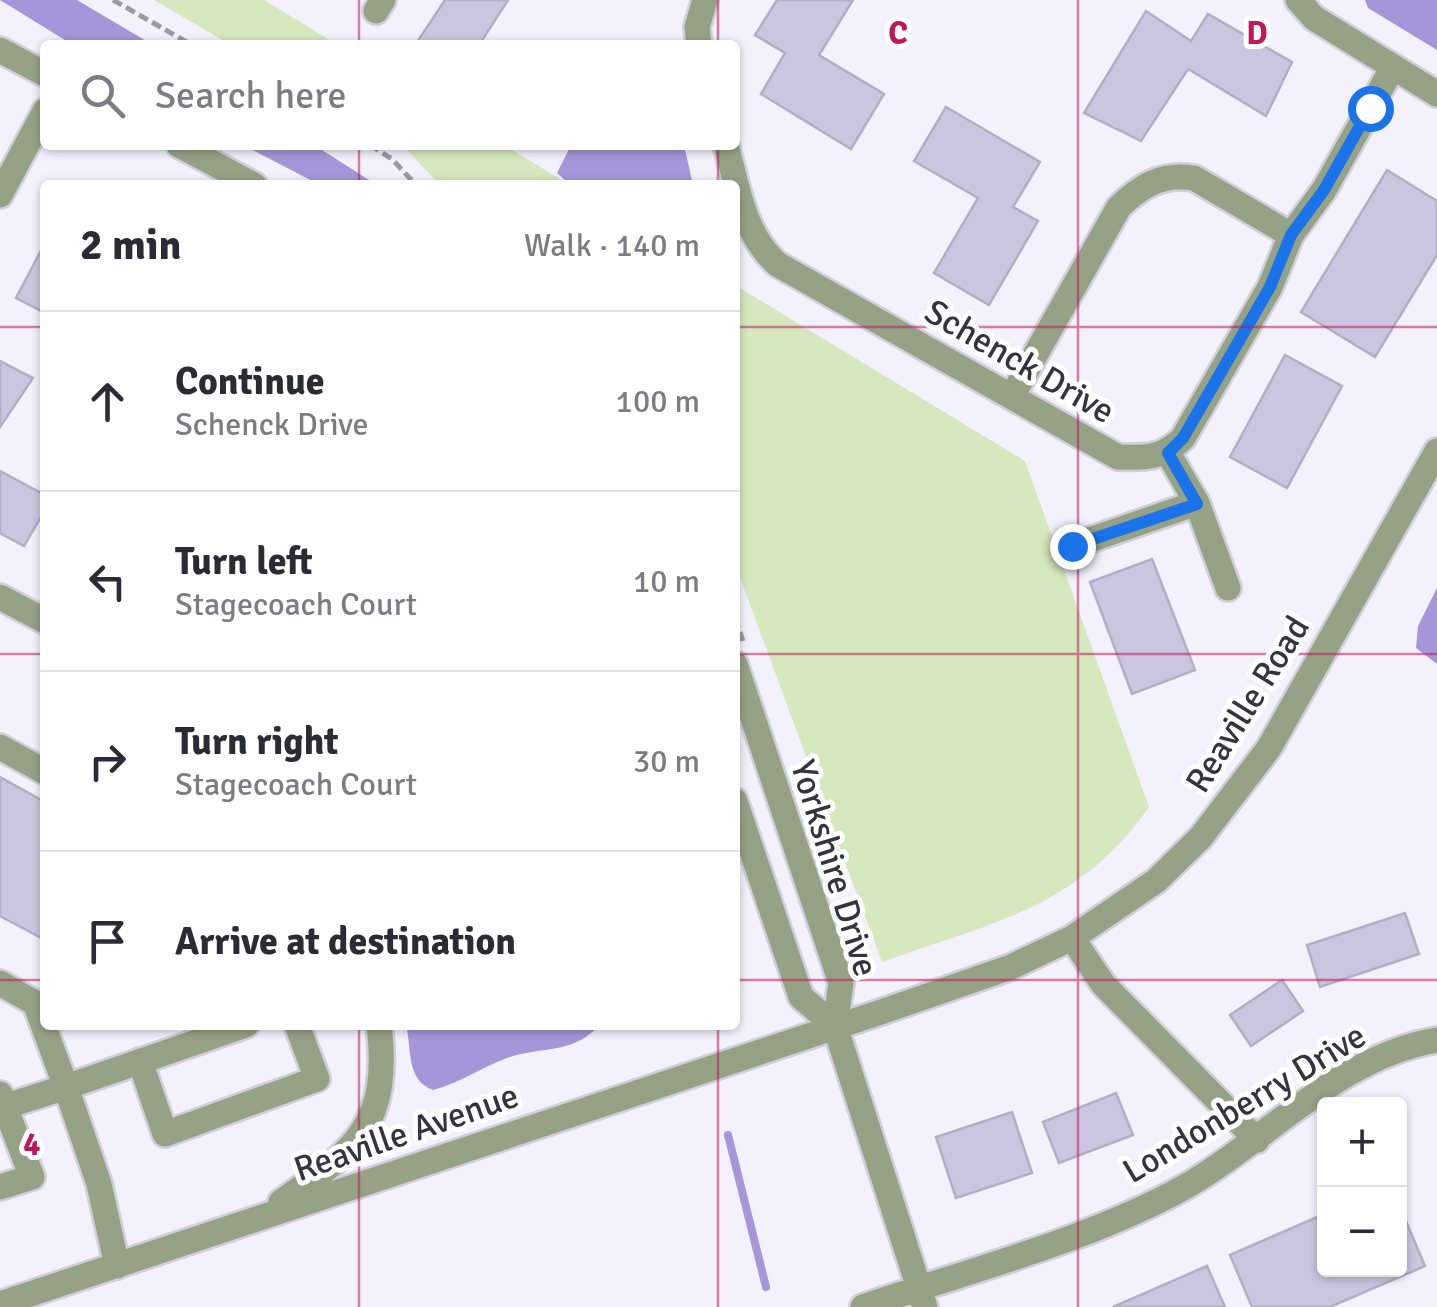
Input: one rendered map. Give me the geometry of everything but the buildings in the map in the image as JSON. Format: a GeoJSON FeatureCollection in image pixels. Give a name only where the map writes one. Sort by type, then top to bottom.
{"type":"FeatureCollection","features":[{"type":"Feature","properties":{"kind":"street"},"geometry":{"type":"LineString","coordinates":[[698,40],[705,0]]}},
{"type":"Feature","properties":{"kind":"street"},"geometry":{"type":"LineString","coordinates":[[1298,0],[1314,18],[1437,94]]}},
{"type":"Feature","properties":{"kind":"street"},"geometry":{"type":"LineString","coordinates":[[0,50],[40,71]]}},
{"type":"Feature","properties":{"kind":"street"},"geometry":{"type":"LineString","coordinates":[[1228,588],[1197,504],[1168,453],[1183,438],[1270,287],[1291,235],[1324,190],[1393,67]]}},
{"type":"Feature","properties":{"kind":"street"},"geometry":{"type":"LineString","coordinates":[[0,195],[40,120]]}},
{"type":"Feature","properties":{"kind":"street"},"geometry":{"type":"LineString","coordinates":[[188,150],[245,180]]}},
{"type":"Feature","properties":{"kind":"street","name":"Schenck Drive"},"geometry":{"type":"LineString","coordinates":[[727,150],[736,180]]}},
{"type":"Feature","properties":{"kind":"street"},"geometry":{"type":"LineString","coordinates":[[1012,396],[1119,207],[1138,189],[1176,176],[1194,178],[1291,235]]}},
{"type":"Feature","properties":{"kind":"street","name":"Schenck Drive"},"geometry":{"type":"LineString","coordinates":[[740,195],[750,230],[777,264],[1118,457],[1168,453]]}},
{"type":"Feature","properties":{"kind":"street","name":"Reaville Road"},"geometry":{"type":"LineString","coordinates":[[834,1026],[1011,968],[1072,938],[1156,881],[1238,794],[1437,451]]}},
{"type":"Feature","properties":{"kind":"street"},"geometry":{"type":"LineString","coordinates":[[1072,546],[1197,504]]}},
{"type":"Feature","properties":{"kind":"street"},"geometry":{"type":"LineString","coordinates":[[0,597],[40,618]]}},
{"type":"Feature","properties":{"kind":"street","name":"Yorkshire Drive"},"geometry":{"type":"LineString","coordinates":[[740,679],[840,983],[834,1026]]}},
{"type":"Feature","properties":{"kind":"street"},"geometry":{"type":"LineString","coordinates":[[0,747],[40,769]]}},
{"type":"Feature","properties":{"kind":"street","name":"Yorkshire Drive"},"geometry":{"type":"LineString","coordinates":[[740,816],[801,997],[834,1026]]}},
{"type":"Feature","properties":{"kind":"street"},"geometry":{"type":"LineString","coordinates":[[1072,938],[1102,984],[1257,1140]]}},
{"type":"Feature","properties":{"kind":"street"},"geometry":{"type":"LineString","coordinates":[[0,984],[35,1002],[40,1016]]}},
{"type":"Feature","properties":{"kind":"street"},"geometry":{"type":"LineString","coordinates":[[834,1026],[922,1297]]}},
{"type":"Feature","properties":{"kind":"street","name":"Reaville Avenue"},"geometry":{"type":"LineString","coordinates":[[0,1304],[834,1026]]}},
{"type":"Feature","properties":{"kind":"street"},"geometry":{"type":"LineString","coordinates":[[45,1030],[98,1184],[117,1266]]}},
{"type":"Feature","properties":{"kind":"street"},"geometry":{"type":"LineString","coordinates":[[0,1188],[32,1177],[2,1103],[66,1087],[231,1030]]}},
{"type":"Feature","properties":{"kind":"street"},"geometry":{"type":"LineString","coordinates":[[140,1061],[165,1134],[317,1079],[299,1030]]}},
{"type":"Feature","properties":{"kind":"street"},"geometry":{"type":"LineString","coordinates":[[254,1221],[332,1166],[362,1136],[375,1114],[381,1050],[379,1030]]}},
{"type":"Feature","properties":{"kind":"street","name":"Londonberry Drive"},"geometry":{"type":"LineString","coordinates":[[862,1307],[922,1297],[1130,1213],[1184,1187],[1379,1059],[1437,1040]]}},
{"type":"Feature","properties":{"kind":"path"},"geometry":{"type":"LineString","coordinates":[[113,0],[183,40]]}},
{"type":"Feature","properties":{"kind":"path"},"geometry":{"type":"LineString","coordinates":[[378,150],[411,180]]}},
{"type":"Feature","properties":{"kind":"green space"},"geometry":{"type":"Polygon","coordinates":[[[154,0],[264,0],[330,40],[222,40],[154,0]]]}},
{"type":"Feature","properties":{"kind":"green space"},"geometry":{"type":"Polygon","coordinates":[[[407,150],[512,150],[562,180],[435,180],[407,150]]]}},
{"type":"Feature","properties":{"kind":"green space"},"geometry":{"type":"Polygon","coordinates":[[[740,288],[1025,461],[1149,807],[1122,841],[1062,890],[996,922],[882,962],[740,578],[740,288]]]}},
{"type":"Feature","properties":{"kind":"shaded area"},"geometry":{"type":"Polygon","coordinates":[[[0,0],[77,0],[145,40],[65,40],[0,0]]]}},
{"type":"Feature","properties":{"kind":"shaded area"},"geometry":{"type":"Polygon","coordinates":[[[1365,0],[1437,0],[1437,50],[1368,8],[1365,0]]]}},
{"type":"Feature","properties":{"kind":"shaded area"},"geometry":{"type":"Polygon","coordinates":[[[253,150],[322,150],[369,180],[310,180],[253,150]]]}},
{"type":"Feature","properties":{"kind":"shaded area"},"geometry":{"type":"Polygon","coordinates":[[[568,150],[685,150],[692,180],[565,180],[557,173],[568,150]]]}},
{"type":"Feature","properties":{"kind":"shaded area"},"geometry":{"type":"Polygon","coordinates":[[[1437,588],[1437,664],[1416,648],[1418,626],[1437,588]]]}},
{"type":"Feature","properties":{"kind":"shaded area"},"geometry":{"type":"Polygon","coordinates":[[[407,1030],[595,1030],[576,1042],[507,1058],[433,1090],[418,1079],[407,1030]]]}},
{"type":"Feature","properties":{"kind":"waterway"},"geometry":{"type":"LineString","coordinates":[[728,1135],[766,1287]]}},
{"type":"Feature","properties":{"kind":"route"},"geometry":{"type":"LineString","coordinates":[[1072,546],[1197,504],[1168,453],[1183,438],[1270,287],[1291,235],[1324,190],[1370,108]]}}]}
